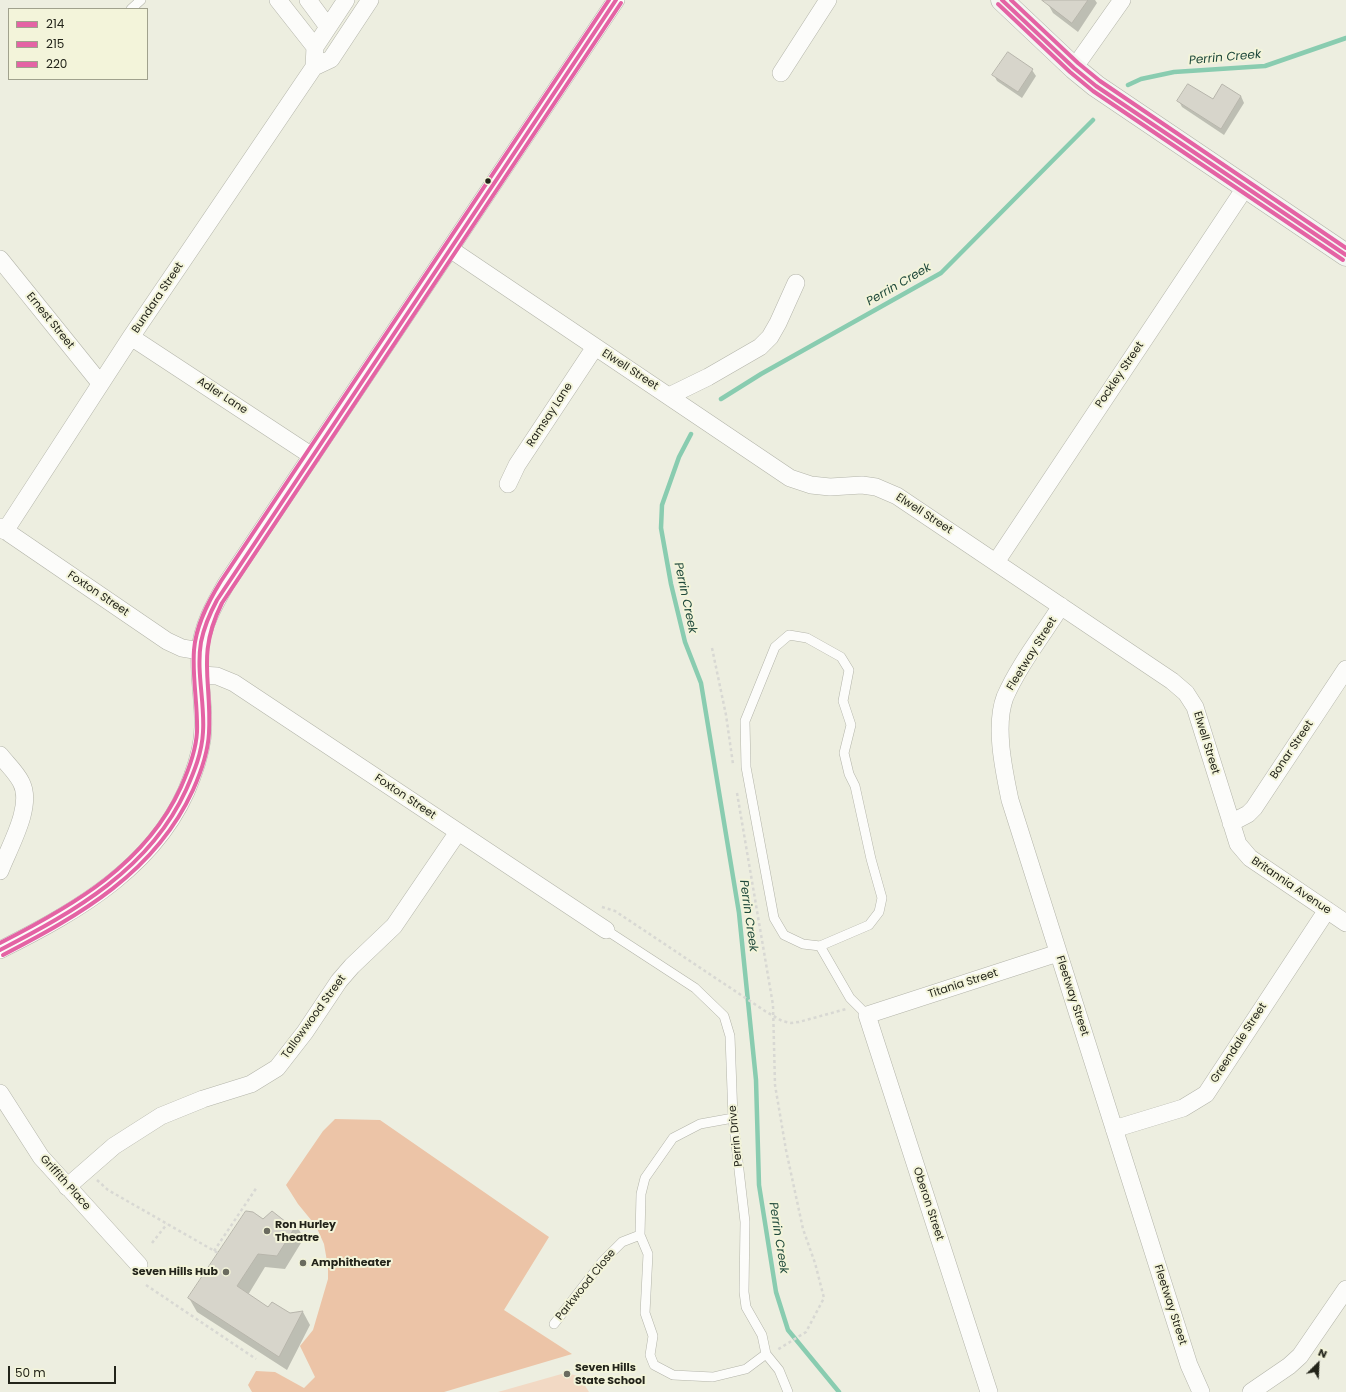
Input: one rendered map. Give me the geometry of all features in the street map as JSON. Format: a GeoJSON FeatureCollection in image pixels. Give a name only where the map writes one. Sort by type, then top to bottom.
{"type":"FeatureCollection","features":[{"type":"Feature","properties":{"kind":"main road"},"geometry":{"type":"LineString","coordinates":[[1002,0],[1074,68],[1122,104],[1346,255]]}},
{"type":"Feature","properties":{"kind":"street"},"geometry":{"type":"LineString","coordinates":[[278,0],[315,48]]}},
{"type":"Feature","properties":{"kind":"street"},"geometry":{"type":"LineString","coordinates":[[308,0],[328,27]]}},
{"type":"Feature","properties":{"kind":"street"},"geometry":{"type":"LineString","coordinates":[[314,67],[315,48],[346,0]]}},
{"type":"Feature","properties":{"kind":"street","name":"Bundara Street"},"geometry":{"type":"LineString","coordinates":[[2,529],[314,67],[331,59],[370,0]]}},
{"type":"Feature","properties":{"kind":"street"},"geometry":{"type":"LineString","coordinates":[[0,950],[38,931],[102,892],[139,860],[167,826],[188,789],[201,744],[203,727],[200,651],[207,622],[213,607],[616,0]]}},
{"type":"Feature","properties":{"kind":"street"},"geometry":{"type":"LineString","coordinates":[[781,73],[828,0]]}},
{"type":"Feature","properties":{"kind":"street"},"geometry":{"type":"LineString","coordinates":[[1074,68],[1122,0]]}},
{"type":"Feature","properties":{"kind":"street","name":"Pockley Street"},"geometry":{"type":"LineString","coordinates":[[996,562],[1245,188]]}},
{"type":"Feature","properties":{"kind":"street","name":"Elwell Street"},"geometry":{"type":"LineString","coordinates":[[450,249],[790,478],[811,485],[830,487],[862,485],[876,487],[897,496],[1172,681],[1186,693],[1195,707],[1231,823]]}},
{"type":"Feature","properties":{"kind":"street","name":"Ernest Street"},"geometry":{"type":"LineString","coordinates":[[0,259],[100,383]]}},
{"type":"Feature","properties":{"kind":"street"},"geometry":{"type":"LineString","coordinates":[[669,396],[708,377],[760,347],[770,337],[778,323],[796,283]]}},
{"type":"Feature","properties":{"kind":"street","name":"Adler Lane"},"geometry":{"type":"LineString","coordinates":[[131,337],[312,456]]}},
{"type":"Feature","properties":{"kind":"street","name":"Ramsay Lane"},"geometry":{"type":"LineString","coordinates":[[508,484],[517,465],[595,347]]}},
{"type":"Feature","properties":{"kind":"street","name":"Foxton Street"},"geometry":{"type":"LineString","coordinates":[[2,529],[168,641],[182,648],[200,651]]}},
{"type":"Feature","properties":{"kind":"street","name":"Fleetway Street"},"geometry":{"type":"LineString","coordinates":[[1061,606],[1018,673],[1005,698],[1001,718],[1001,748],[1010,800],[1189,1365],[1201,1392]]}},
{"type":"Feature","properties":{"kind":"street","name":"Bonar Street"},"geometry":{"type":"LineString","coordinates":[[1231,823],[1248,814],[1254,808],[1346,669]]}},
{"type":"Feature","properties":{"kind":"street","name":"Foxton Street"},"geometry":{"type":"LineString","coordinates":[[201,676],[217,676],[234,683],[606,930]]}},
{"type":"Feature","properties":{"kind":"street"},"geometry":{"type":"LineString","coordinates":[[0,755],[21,782],[26,796],[23,812],[0,871]]}},
{"type":"Feature","properties":{"kind":"street","name":"Britannia Avenue"},"geometry":{"type":"LineString","coordinates":[[1231,823],[1238,844],[1250,858],[1346,923]]}},
{"type":"Feature","properties":{"kind":"street","name":"Tallowwood Street"},"geometry":{"type":"LineString","coordinates":[[68,1187],[114,1146],[161,1116],[203,1099],[251,1084],[277,1068],[305,1032],[339,981],[352,966],[394,926],[458,832]]}},
{"type":"Feature","properties":{"kind":"street","name":"Greendale Street"},"geometry":{"type":"LineString","coordinates":[[1114,1129],[1183,1108],[1206,1094],[1327,910]]}},
{"type":"Feature","properties":{"kind":"street","name":"Titania Street"},"geometry":{"type":"LineString","coordinates":[[862,1010],[1058,953]]}},
{"type":"Feature","properties":{"kind":"street","name":"Oberon Street"},"geometry":{"type":"LineString","coordinates":[[862,1010],[989,1392]]}},
{"type":"Feature","properties":{"kind":"street","name":"Griffith Place"},"geometry":{"type":"LineString","coordinates":[[0,1093],[41,1157],[139,1265]]}},
{"type":"Feature","properties":{"kind":"street"},"geometry":{"type":"LineString","coordinates":[[1251,1392],[1289,1366],[1300,1356],[1346,1289]]}},
{"type":"Feature","properties":{"kind":"lane"},"geometry":{"type":"LineString","coordinates":[[132,8],[142,0]]}},
{"type":"Feature","properties":{"kind":"lane"},"geometry":{"type":"LineString","coordinates":[[789,635],[808,638],[841,657],[849,670],[843,701],[851,725],[844,753],[849,774],[855,786],[871,859],[882,898],[879,912],[869,925],[820,946],[803,944],[784,935],[774,918],[746,767],[745,721],[775,647],[789,635]]}},
{"type":"Feature","properties":{"kind":"lane","name":"Perrin Drive"},"geometry":{"type":"LineString","coordinates":[[606,930],[695,988],[724,1016],[730,1036],[732,1118],[745,1222],[744,1292],[746,1307],[762,1335],[766,1354],[779,1370],[788,1392]]}},
{"type":"Feature","properties":{"kind":"lane"},"geometry":{"type":"LineString","coordinates":[[820,946],[850,998],[862,1010]]}},
{"type":"Feature","properties":{"kind":"lane"},"geometry":{"type":"LineString","coordinates":[[732,1118],[700,1124],[673,1138],[645,1178],[641,1194],[640,1235],[648,1254],[645,1313],[653,1336],[650,1355],[654,1365],[673,1375],[713,1377],[746,1369],[766,1354]]}},
{"type":"Feature","properties":{"kind":"lane","name":"Parkwood Close"},"geometry":{"type":"LineString","coordinates":[[554,1324],[602,1262],[622,1242],[640,1235]]}},
{"type":"Feature","properties":{"kind":"path"},"geometry":{"type":"LineString","coordinates":[[712,648],[726,715],[734,769]]}},
{"type":"Feature","properties":{"kind":"path"},"geometry":{"type":"LineString","coordinates":[[737,791],[755,892],[773,1016],[775,1085],[786,1150],[803,1229],[815,1263],[824,1298],[806,1332],[776,1351]]}},
{"type":"Feature","properties":{"kind":"path"},"geometry":{"type":"LineString","coordinates":[[602,907],[615,911],[782,1021],[799,1022],[862,1010]]}},
{"type":"Feature","properties":{"kind":"path"},"geometry":{"type":"LineString","coordinates":[[96,1178],[108,1190],[218,1254]]}},
{"type":"Feature","properties":{"kind":"path"},"geometry":{"type":"LineString","coordinates":[[214,1252],[257,1186]]}},
{"type":"Feature","properties":{"kind":"path"},"geometry":{"type":"LineString","coordinates":[[152,1243],[167,1224]]}},
{"type":"Feature","properties":{"kind":"path"},"geometry":{"type":"LineString","coordinates":[[146,1285],[256,1359]]}},
{"type":"Feature","properties":{"kind":"shaded area"},"geometry":{"type":"Polygon","coordinates":[[[335,1119],[380,1120],[549,1237],[504,1310],[572,1354],[444,1392],[252,1392],[248,1385],[256,1371],[275,1372],[304,1388],[315,1377],[300,1346],[313,1330],[328,1279],[328,1267],[324,1244],[316,1226],[298,1204],[286,1185],[323,1131],[335,1119]]]}},
{"type":"Feature","properties":{"kind":"shaded area"},"geometry":{"type":"Polygon","coordinates":[[[565,1373],[579,1376],[589,1392],[498,1392],[565,1373]]]}},
{"type":"Feature","properties":{"kind":"building"},"geometry":{"type":"Polygon","coordinates":[[[1042,0],[1088,0],[1072,23],[1042,0]]]}},
{"type":"Feature","properties":{"kind":"building"},"geometry":{"type":"Polygon","coordinates":[[[1008,52],[1033,69],[1018,92],[992,75],[1008,52]]]}},
{"type":"Feature","properties":{"kind":"building"},"geometry":{"type":"Polygon","coordinates":[[[1188,84],[1213,99],[1222,84],[1241,96],[1221,129],[1177,101],[1188,84]]]}},
{"type":"Feature","properties":{"kind":"building","name":"Seven Hills Hub"},"geometry":{"type":"Polygon","coordinates":[[[246,1211],[253,1212],[263,1219],[272,1211],[286,1222],[297,1224],[277,1256],[258,1254],[237,1286],[268,1307],[272,1302],[290,1313],[303,1311],[279,1357],[188,1298],[246,1211]]]}},
{"type":"Feature","properties":{"kind":"waterway","name":"Perrin Creek"},"geometry":{"type":"LineString","coordinates":[[1128,85],[1141,79],[1174,72],[1265,66],[1346,38]]}},
{"type":"Feature","properties":{"kind":"waterway","name":"Perrin Creek"},"geometry":{"type":"LineString","coordinates":[[721,399],[761,374],[941,273],[1093,120]]}},
{"type":"Feature","properties":{"kind":"waterway","name":"Perrin Creek"},"geometry":{"type":"LineString","coordinates":[[691,434],[679,457],[662,505],[661,528],[671,584],[685,642],[701,683],[739,913],[756,1080],[759,1185],[776,1292],[788,1330],[839,1392]]}},
{"type":"Feature","properties":{"kind":"transit line","name":"220"},"geometry":{"type":"LineString","coordinates":[[0,943],[54,914],[105,880],[128,860],[148,839],[166,814],[184,780],[192,760],[195,746],[197,732],[194,671],[195,641],[203,614],[212,597],[221,581],[609,0]]}},
{"type":"Feature","properties":{"kind":"transit line","name":"214"},"geometry":{"type":"LineString","coordinates":[[0,950],[82,904],[107,885],[131,865],[152,843],[171,818],[189,783],[201,747],[203,732],[203,710],[199,664],[201,642],[210,615],[217,600],[616,0]]}},
{"type":"Feature","properties":{"kind":"transit line","name":"214"},"geometry":{"type":"LineString","coordinates":[[1002,0],[1074,68],[1096,86],[1346,255]]}},
{"type":"Feature","properties":{"kind":"transit line","name":"220"},"geometry":{"type":"LineString","coordinates":[[1011,0],[1078,63],[1100,81],[1346,248]]}},
{"type":"Feature","properties":{"kind":"transit line","name":"215"},"geometry":{"type":"LineString","coordinates":[[3,955],[60,924],[113,889],[158,845],[177,819],[196,783],[204,762],[207,748],[209,733],[207,653],[209,638],[214,621],[222,603],[621,3]]}},
{"type":"Feature","properties":{"kind":"transit line","name":"215"},"geometry":{"type":"LineString","coordinates":[[998,4],[1070,72],[1093,91],[1343,260]]}},
{"type":"Feature","properties":{"kind":"place","name":"Ron Hurley Theatre"},"geometry":{"type":"Point","coordinates":[267,1231]}},
{"type":"Feature","properties":{"kind":"place","name":"Amphitheater"},"geometry":{"type":"Point","coordinates":[303,1263]}},
{"type":"Feature","properties":{"kind":"place","name":"Seven Hills Hub"},"geometry":{"type":"Point","coordinates":[226,1272]}},
{"type":"Feature","properties":{"kind":"place","name":"Seven Hills State School"},"geometry":{"type":"Point","coordinates":[567,1374]}}]}
